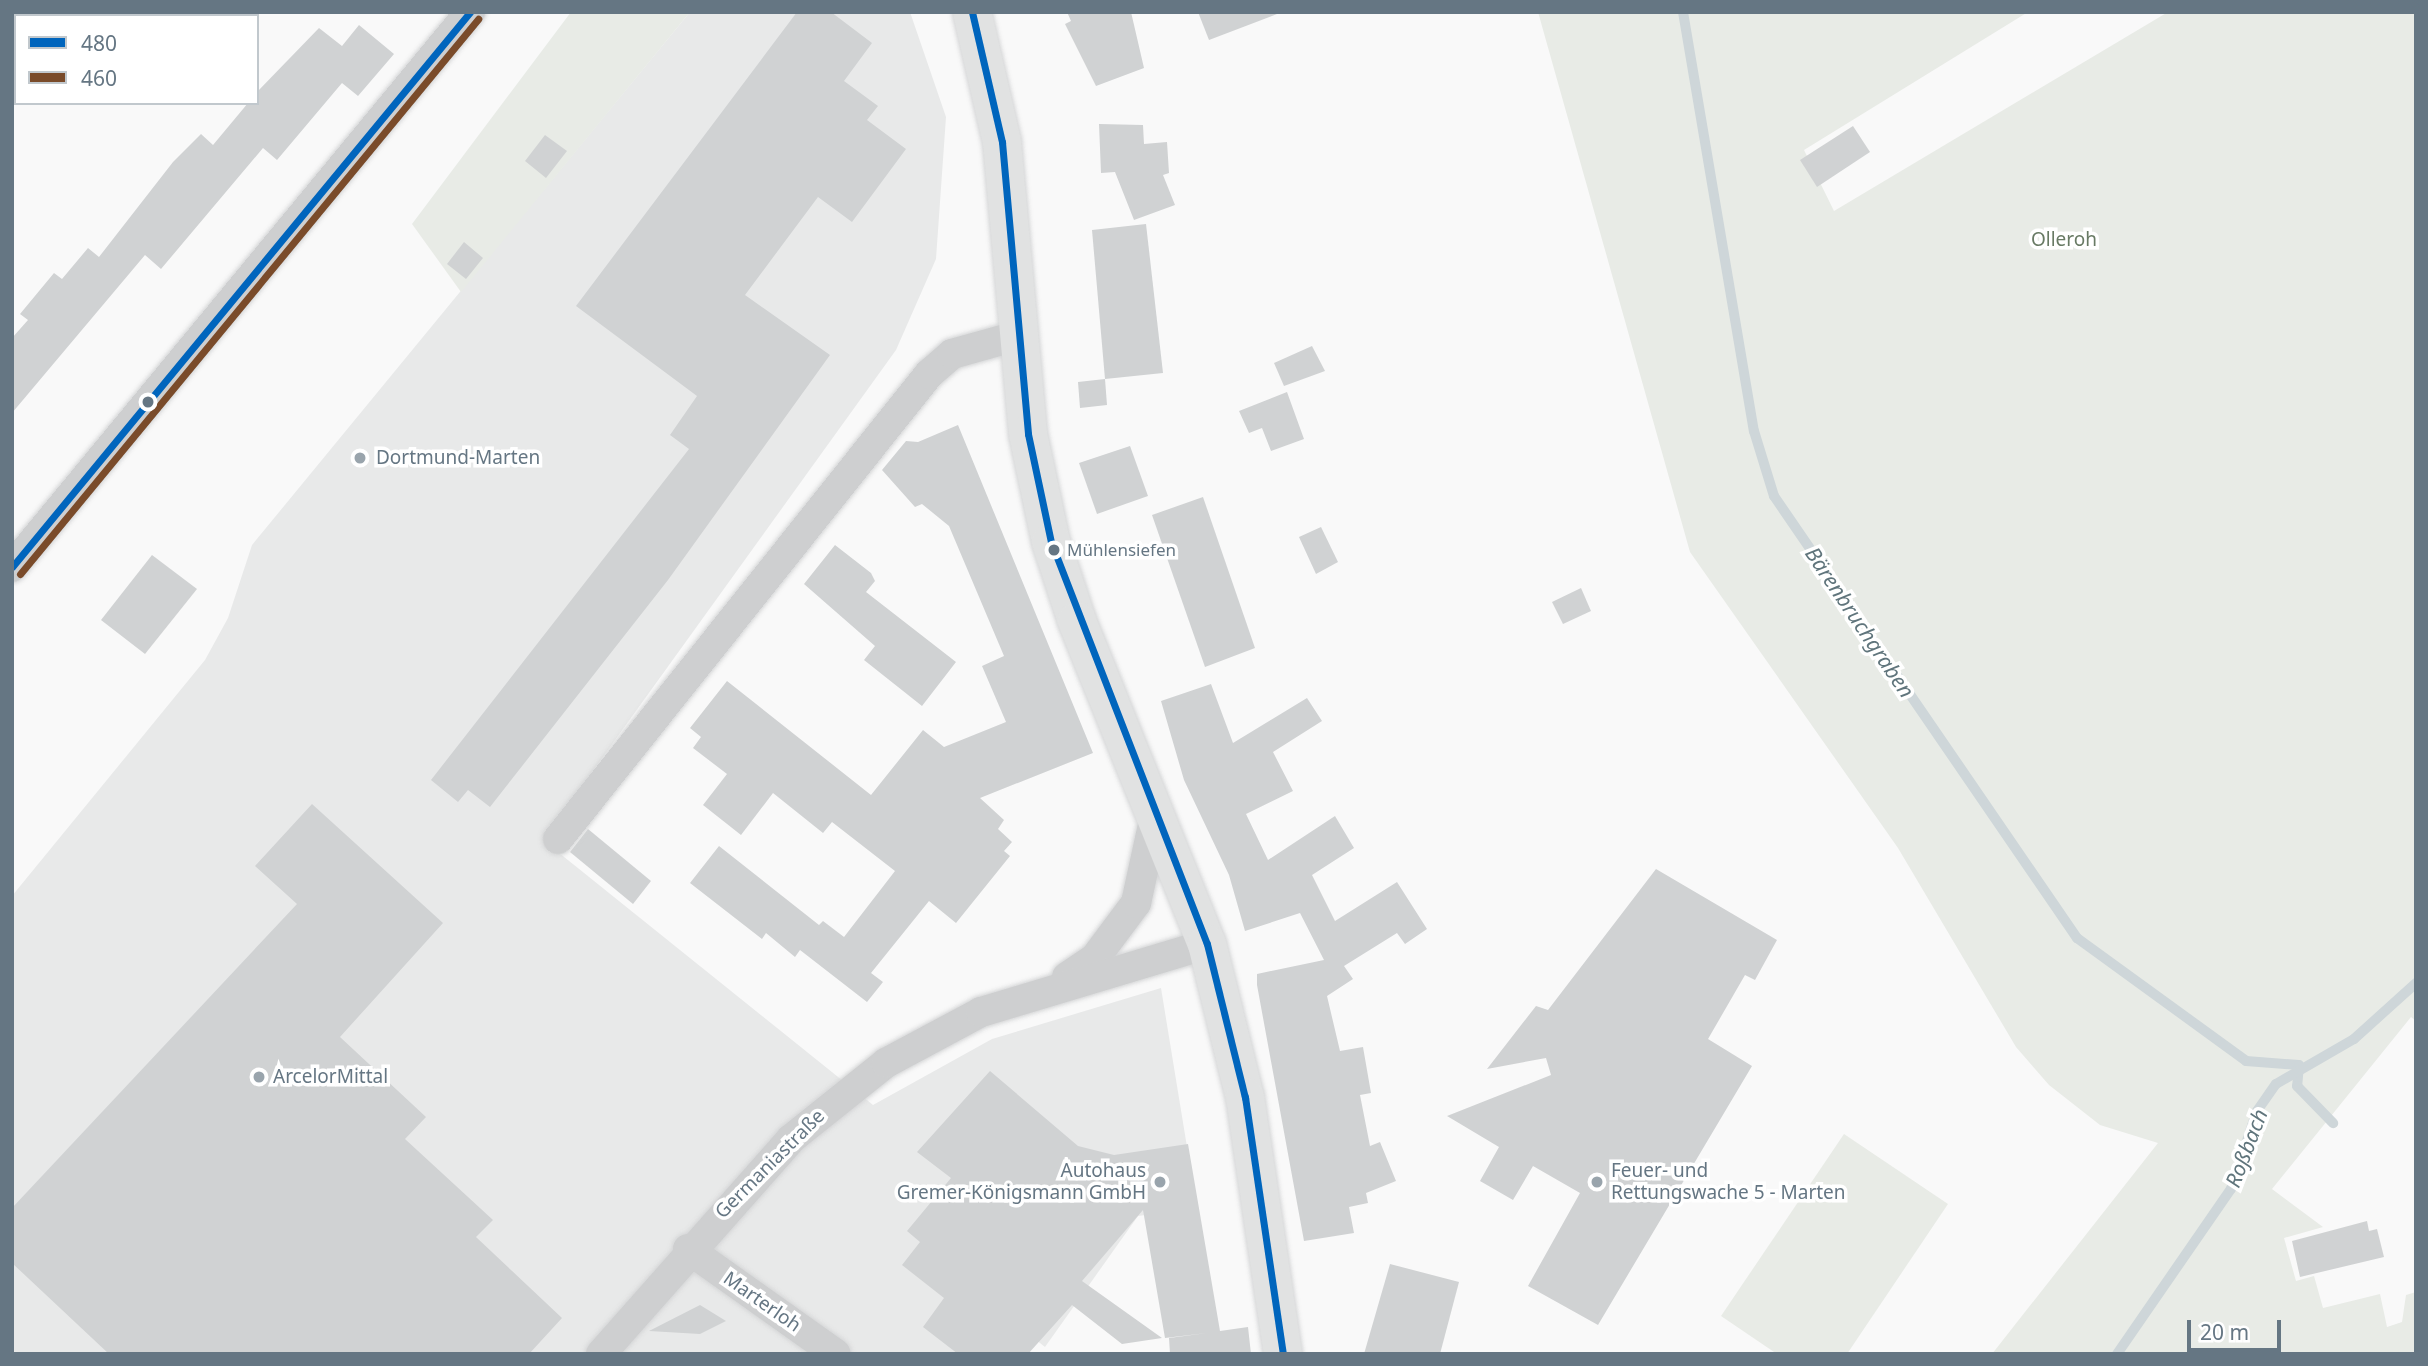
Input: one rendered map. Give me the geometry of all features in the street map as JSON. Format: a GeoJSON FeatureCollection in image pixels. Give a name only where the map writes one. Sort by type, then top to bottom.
{"type":"FeatureCollection","features":[{"type":"Feature","properties":{"kind":"main road"},"geometry":{"type":"LineString","coordinates":[[972,12],[1002,142],[1028,434],[1055,553],[1207,944],[1245,1097],[1283,1354]]}},
{"type":"Feature","properties":{"kind":"street"},"geometry":{"type":"LineString","coordinates":[[12,566],[470,12]]}},
{"type":"Feature","properties":{"kind":"street"},"geometry":{"type":"LineString","coordinates":[[558,838],[929,374],[953,354],[1020,335]]}},
{"type":"Feature","properties":{"kind":"street","name":"Germaniastraße"},"geometry":{"type":"LineString","coordinates":[[1054,987],[1095,958],[1136,903],[1150,859],[1156,809]]}},
{"type":"Feature","properties":{"kind":"street","name":"Germaniastraße"},"geometry":{"type":"LineString","coordinates":[[601,1354],[688,1249],[790,1139],[886,1063],[981,1012],[1054,987],[1207,944]]}},
{"type":"Feature","properties":{"kind":"street","name":"Marterloh"},"geometry":{"type":"LineString","coordinates":[[688,1249],[836,1354]]}},
{"type":"Feature","properties":{"kind":"shaded area"},"geometry":{"type":"Polygon","coordinates":[[[690,12],[910,12],[946,117],[936,259],[896,350],[543,840],[873,1105],[992,1039],[1161,988],[1197,1208],[1138,1216],[1045,1347],[1016,1324],[992,1354],[12,1354],[12,896],[205,660],[228,618],[252,545],[690,12]]]}},
{"type":"Feature","properties":{"kind":"green space"},"geometry":{"type":"Polygon","coordinates":[[[571,12],[690,12],[461,292],[412,224],[571,12]]]}},
{"type":"Feature","properties":{"kind":"green space","name":"Olleroh"},"geometry":{"type":"Polygon","coordinates":[[[1538,12],[2028,12],[1804,150],[1834,211],[2168,12],[2416,12],[2416,1021],[2411,1017],[2272,1189],[2323,1227],[2284,1238],[2296,1281],[2314,1276],[2323,1308],[2380,1294],[2387,1327],[2402,1322],[2406,1295],[2416,1292],[2416,1354],[1992,1354],[2158,1143],[2100,1125],[2049,1085],[2016,1047],[1898,848],[1690,552],[1538,12]]]}},
{"type":"Feature","properties":{"kind":"green space"},"geometry":{"type":"Polygon","coordinates":[[[1844,1134],[1948,1204],[1847,1354],[1777,1354],[1721,1316],[1844,1134]]]}},
{"type":"Feature","properties":{"kind":"building"},"geometry":{"type":"Polygon","coordinates":[[[797,12],[831,12],[872,43],[844,81],[878,106],[867,120],[906,149],[852,222],[818,197],[745,295],[830,355],[668,580],[490,807],[468,790],[458,802],[431,780],[689,449],[670,435],[697,396],[576,306],[797,12]]]}},
{"type":"Feature","properties":{"kind":"building"},"geometry":{"type":"Polygon","coordinates":[[[1067,12],[1131,12],[1144,68],[1096,86],[1065,24],[1071,21],[1067,12]]]}},
{"type":"Feature","properties":{"kind":"building"},"geometry":{"type":"Polygon","coordinates":[[[1198,12],[1276,12],[1277,14],[1209,40],[1198,12]]]}},
{"type":"Feature","properties":{"kind":"building"},"geometry":{"type":"Polygon","coordinates":[[[359,25],[394,54],[358,96],[342,83],[277,160],[263,148],[161,269],[145,255],[12,413],[12,338],[28,320],[20,314],[54,273],[62,279],[88,248],[99,257],[173,162],[201,134],[213,145],[246,105],[259,105],[259,90],[319,28],[342,46],[359,25]]]}},
{"type":"Feature","properties":{"kind":"building"},"geometry":{"type":"Polygon","coordinates":[[[1099,124],[1143,125],[1144,144],[1167,142],[1169,173],[1163,175],[1175,205],[1134,220],[1115,172],[1101,173],[1099,124]]]}},
{"type":"Feature","properties":{"kind":"building"},"geometry":{"type":"Polygon","coordinates":[[[1853,126],[1870,152],[1817,187],[1800,160],[1853,126]]]}},
{"type":"Feature","properties":{"kind":"building"},"geometry":{"type":"Polygon","coordinates":[[[545,135],[567,151],[546,178],[525,161],[545,135]]]}},
{"type":"Feature","properties":{"kind":"building"},"geometry":{"type":"Polygon","coordinates":[[[1146,224],[1163,373],[1105,379],[1092,230],[1146,224]]]}},
{"type":"Feature","properties":{"kind":"building"},"geometry":{"type":"Polygon","coordinates":[[[464,242],[483,258],[466,279],[447,264],[464,242]]]}},
{"type":"Feature","properties":{"kind":"building"},"geometry":{"type":"Polygon","coordinates":[[[1312,346],[1325,371],[1284,386],[1274,363],[1312,346]]]}},
{"type":"Feature","properties":{"kind":"building"},"geometry":{"type":"Polygon","coordinates":[[[1105,379],[1107,405],[1080,408],[1078,382],[1105,379]]]}},
{"type":"Feature","properties":{"kind":"building"},"geometry":{"type":"Polygon","coordinates":[[[1287,392],[1304,439],[1271,451],[1262,428],[1249,433],[1239,411],[1287,392]]]}},
{"type":"Feature","properties":{"kind":"building"},"geometry":{"type":"Polygon","coordinates":[[[958,425],[1093,753],[980,798],[1004,820],[998,829],[1012,842],[1004,851],[1010,856],[956,923],[929,901],[871,973],[883,982],[867,1002],[800,950],[795,957],[766,933],[762,939],[690,883],[719,846],[819,925],[823,921],[844,937],[895,871],[832,822],[823,833],[773,793],[741,835],[703,805],[727,774],[693,748],[701,737],[690,728],[727,681],[871,795],[923,730],[944,747],[1006,722],[982,666],[1004,656],[949,526],[922,504],[915,507],[882,470],[906,441],[918,442],[958,425]]]}},
{"type":"Feature","properties":{"kind":"building"},"geometry":{"type":"Polygon","coordinates":[[[1130,446],[1148,496],[1097,514],[1079,463],[1130,446]]]}},
{"type":"Feature","properties":{"kind":"building"},"geometry":{"type":"Polygon","coordinates":[[[1203,497],[1255,648],[1205,667],[1152,515],[1203,497]]]}},
{"type":"Feature","properties":{"kind":"building"},"geometry":{"type":"Polygon","coordinates":[[[1321,527],[1338,562],[1316,574],[1299,537],[1321,527]]]}},
{"type":"Feature","properties":{"kind":"building"},"geometry":{"type":"Polygon","coordinates":[[[835,545],[871,573],[875,581],[866,592],[956,662],[922,706],[864,660],[875,646],[804,584],[835,545]]]}},
{"type":"Feature","properties":{"kind":"building"},"geometry":{"type":"Polygon","coordinates":[[[152,555],[197,589],[145,654],[101,620],[152,555]]]}},
{"type":"Feature","properties":{"kind":"building"},"geometry":{"type":"Polygon","coordinates":[[[1581,588],[1591,611],[1563,624],[1552,602],[1581,588]]]}},
{"type":"Feature","properties":{"kind":"building"},"geometry":{"type":"Polygon","coordinates":[[[1211,684],[1233,743],[1307,698],[1322,721],[1273,752],[1293,791],[1246,814],[1268,860],[1335,816],[1354,848],[1312,875],[1335,921],[1397,882],[1427,929],[1405,944],[1397,933],[1344,966],[1353,979],[1327,996],[1340,1051],[1363,1047],[1371,1093],[1360,1095],[1370,1146],[1380,1142],[1396,1181],[1366,1193],[1368,1203],[1349,1207],[1354,1233],[1304,1241],[1257,985],[1257,974],[1324,960],[1300,913],[1245,931],[1229,875],[1184,780],[1161,701],[1211,684]]]}},
{"type":"Feature","properties":{"kind":"building","name":"ArcelorMittal"},"geometry":{"type":"Polygon","coordinates":[[[312,804],[443,923],[340,1037],[426,1117],[405,1139],[493,1220],[476,1237],[562,1318],[529,1354],[109,1354],[12,1263],[12,1208],[297,904],[255,866],[312,804]]]}},
{"type":"Feature","properties":{"kind":"building"},"geometry":{"type":"Polygon","coordinates":[[[588,829],[651,881],[633,904],[570,852],[588,829]]]}},
{"type":"Feature","properties":{"kind":"building"},"geometry":{"type":"Polygon","coordinates":[[[1656,869],[1777,940],[1755,980],[1745,975],[1708,1039],[1752,1066],[1598,1325],[1528,1286],[1580,1193],[1533,1166],[1513,1200],[1480,1181],[1499,1147],[1447,1116],[1551,1075],[1546,1058],[1487,1069],[1536,1006],[1548,1010],[1656,869]]]}},
{"type":"Feature","properties":{"kind":"building"},"geometry":{"type":"Polygon","coordinates":[[[990,1071],[1078,1146],[1114,1155],[1188,1144],[1220,1331],[1248,1327],[1251,1354],[1170,1354],[1169,1338],[1207,1333],[1165,1338],[1143,1210],[1082,1281],[1162,1338],[1122,1344],[1072,1305],[1028,1354],[958,1354],[923,1327],[944,1298],[902,1265],[920,1242],[907,1231],[951,1178],[917,1152],[990,1071]]]}},
{"type":"Feature","properties":{"kind":"building"},"geometry":{"type":"Polygon","coordinates":[[[2367,1221],[2369,1231],[2377,1229],[2384,1257],[2300,1277],[2292,1241],[2367,1221]]]}},
{"type":"Feature","properties":{"kind":"building"},"geometry":{"type":"Polygon","coordinates":[[[1390,1264],[1459,1282],[1440,1354],[1364,1354],[1390,1264]]]}},
{"type":"Feature","properties":{"kind":"building"},"geometry":{"type":"Polygon","coordinates":[[[700,1305],[726,1321],[700,1334],[649,1331],[700,1305]]]}},
{"type":"Feature","properties":{"kind":"waterway","name":"Bärenbruchgraben"},"geometry":{"type":"LineString","coordinates":[[1683,12],[1754,431],[1774,496],[2077,938],[2246,1061],[2299,1065]]}},
{"type":"Feature","properties":{"kind":"waterway","name":"Roßbach"},"geometry":{"type":"LineString","coordinates":[[2117,1354],[2231,1189],[2257,1111],[2276,1084],[2354,1039],[2416,983]]}},
{"type":"Feature","properties":{"kind":"waterway"},"geometry":{"type":"LineString","coordinates":[[2299,1065],[2297,1086],[2333,1123]]}},
{"type":"Feature","properties":{"kind":"transit line","name":"480"},"geometry":{"type":"LineString","coordinates":[[12,567],[470,12]]}},
{"type":"Feature","properties":{"kind":"transit line","name":"480"},"geometry":{"type":"LineString","coordinates":[[972,12],[1002,142],[1028,434],[1051,542],[1207,944],[1245,1097],[1283,1354]]}},
{"type":"Feature","properties":{"kind":"transit line","name":"460"},"geometry":{"type":"LineString","coordinates":[[20,574],[478,19]]}},
{"type":"Feature","properties":{"kind":"place","name":"Dortmund-Marten"},"geometry":{"type":"Point","coordinates":[360,458]}},
{"type":"Feature","properties":{"kind":"place","name":"Mühlensiefen"},"geometry":{"type":"Point","coordinates":[1054,550]}},
{"type":"Feature","properties":{"kind":"place","name":"ArcelorMittal"},"geometry":{"type":"Point","coordinates":[259,1077]}},
{"type":"Feature","properties":{"kind":"place","name":"Autohaus Gremer-Königsmann GmbH"},"geometry":{"type":"Point","coordinates":[1160,1182]}},
{"type":"Feature","properties":{"kind":"place","name":"Feuer- und Rettungswache 5 - Marten"},"geometry":{"type":"Point","coordinates":[1597,1182]}}]}
